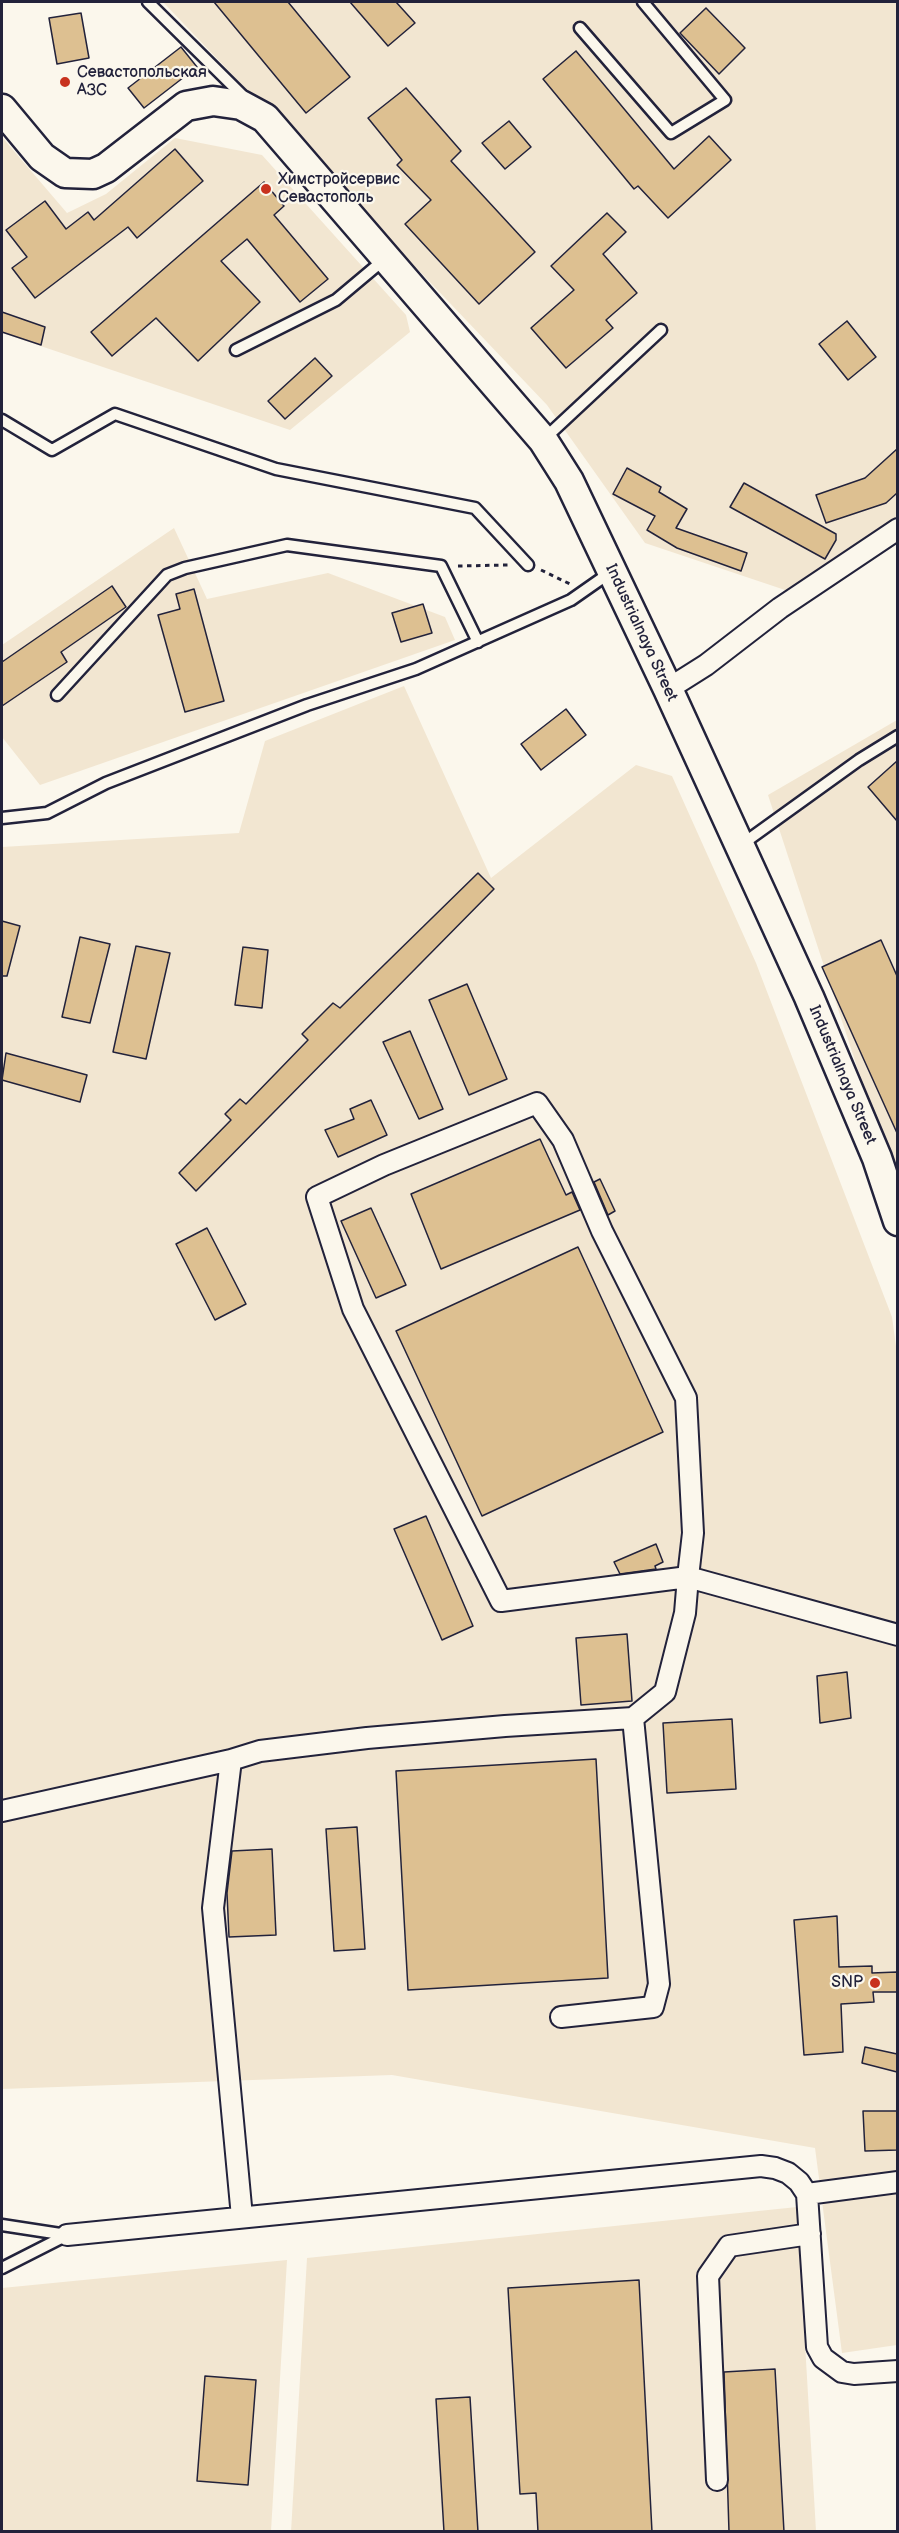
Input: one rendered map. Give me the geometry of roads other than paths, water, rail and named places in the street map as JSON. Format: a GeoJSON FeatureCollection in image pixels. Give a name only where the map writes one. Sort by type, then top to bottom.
{"type":"FeatureCollection","features":[{"type":"Feature","properties":{"kind":"main road"},"geometry":{"type":"LineString","coordinates":[[2,109],[42,157],[65,173],[93,174],[106,168],[186,106],[213,100],[241,105],[265,118]]}},
{"type":"Feature","properties":{"kind":"main road","name":"Industrialnaya Street"},"geometry":{"type":"LineString","coordinates":[[265,118],[543,440],[569,481],[668,689],[738,847],[823,1029],[877,1158],[897,1221]]}},
{"type":"Feature","properties":{"kind":"street"},"geometry":{"type":"LineString","coordinates":[[668,689],[706,665],[780,608],[897,529]]}},
{"type":"Feature","properties":{"kind":"street"},"geometry":{"type":"LineString","coordinates":[[2,1811],[231,1760],[260,1751],[367,1738],[633,1718],[665,1692],[685,1613],[688,1577],[693,1533],[686,1398],[602,1231],[563,1140],[537,1103],[384,1165],[317,1197],[353,1310],[501,1601],[688,1577],[897,1635]]}},
{"type":"Feature","properties":{"kind":"street"},"geometry":{"type":"LineString","coordinates":[[561,2017],[653,2007],[659,1984],[633,1718]]}},
{"type":"Feature","properties":{"kind":"street"},"geometry":{"type":"LineString","coordinates":[[231,1760],[213,1908],[242,2217]]}},
{"type":"Feature","properties":{"kind":"street"},"geometry":{"type":"LineString","coordinates":[[67,2235],[761,2166],[775,2168],[788,2173],[799,2182],[807,2194],[817,2348],[823,2358],[842,2372],[854,2374],[897,2371]]}},
{"type":"Feature","properties":{"kind":"street"},"geometry":{"type":"LineString","coordinates":[[807,2194],[897,2182]]}},
{"type":"Feature","properties":{"kind":"street"},"geometry":{"type":"LineString","coordinates":[[717,2480],[708,2276],[729,2246],[810,2234]]}},
{"type":"Feature","properties":{"kind":"lane"},"geometry":{"type":"LineString","coordinates":[[148,2],[265,118]]}},
{"type":"Feature","properties":{"kind":"lane"},"geometry":{"type":"LineString","coordinates":[[580,28],[671,133],[725,100],[643,2]]}},
{"type":"Feature","properties":{"kind":"lane"},"geometry":{"type":"LineString","coordinates":[[236,350],[336,300],[386,258]]}},
{"type":"Feature","properties":{"kind":"lane"},"geometry":{"type":"LineString","coordinates":[[543,440],[661,330]]}},
{"type":"Feature","properties":{"kind":"lane"},"geometry":{"type":"LineString","coordinates":[[2,420],[52,450],[116,414],[276,469],[475,508],[528,565]]}},
{"type":"Feature","properties":{"kind":"lane"},"geometry":{"type":"LineString","coordinates":[[57,695],[167,575],[185,568],[287,545],[441,566],[478,642]]}},
{"type":"Feature","properties":{"kind":"lane"},"geometry":{"type":"LineString","coordinates":[[2,818],[47,813],[106,783],[307,705],[416,669],[571,600],[612,572]]}},
{"type":"Feature","properties":{"kind":"lane"},"geometry":{"type":"LineString","coordinates":[[738,847],[859,760],[897,736]]}},
{"type":"Feature","properties":{"kind":"lane"},"geometry":{"type":"LineString","coordinates":[[2,2225],[67,2235]]}},
{"type":"Feature","properties":{"kind":"lane"},"geometry":{"type":"LineString","coordinates":[[2,2268],[67,2235]]}},
{"type":"Feature","properties":{"kind":"place","name":"Севастопольская АЗС"},"geometry":{"type":"Point","coordinates":[65,82]}},
{"type":"Feature","properties":{"kind":"place","name":"Химстройсервис Севастополь"},"geometry":{"type":"Point","coordinates":[266,189]}},
{"type":"Feature","properties":{"kind":"place","name":"SNP"},"geometry":{"type":"Point","coordinates":[875,1983]}}]}
